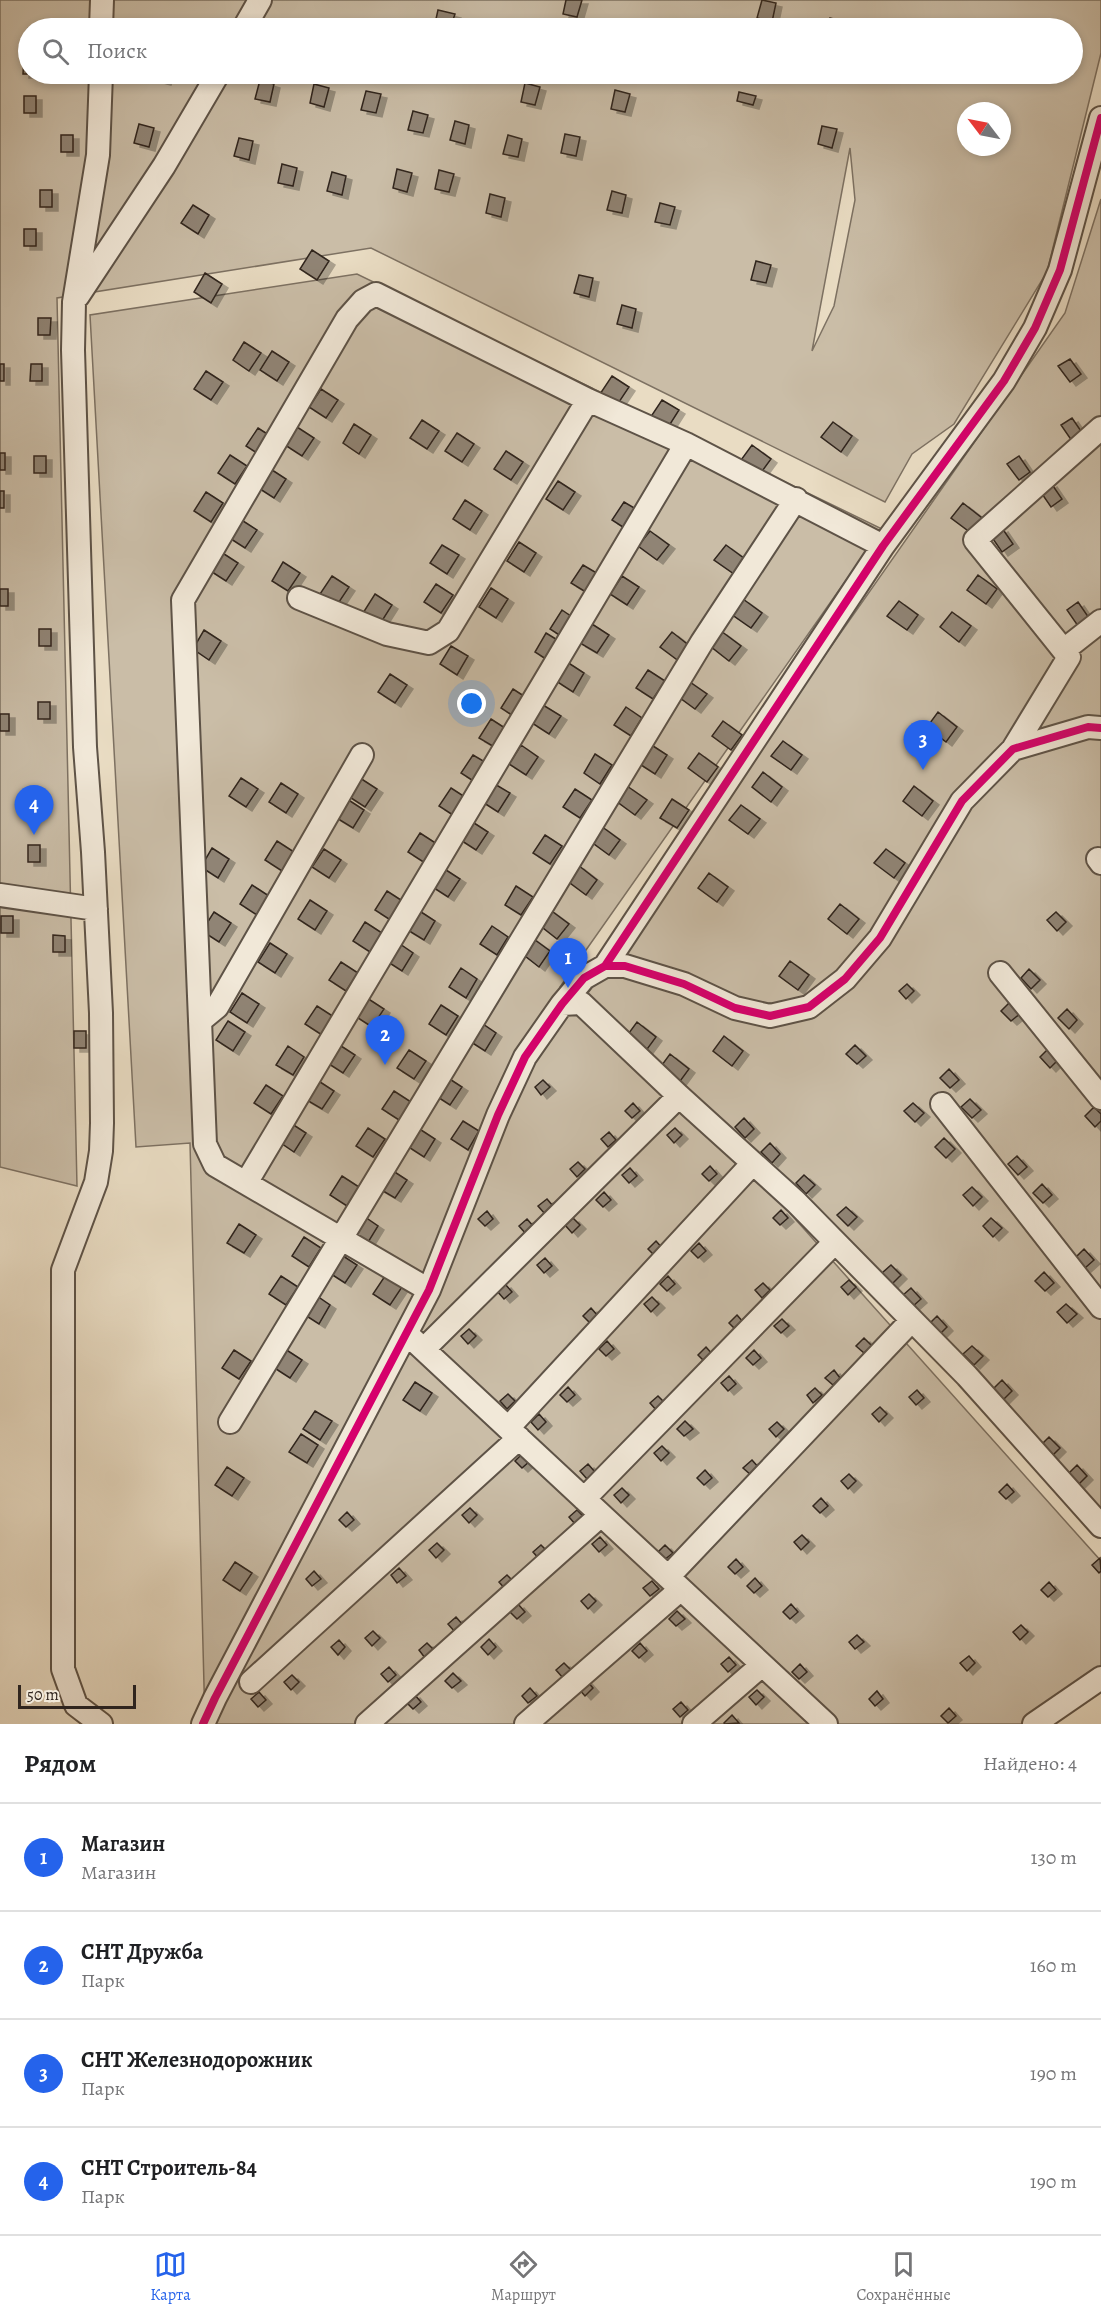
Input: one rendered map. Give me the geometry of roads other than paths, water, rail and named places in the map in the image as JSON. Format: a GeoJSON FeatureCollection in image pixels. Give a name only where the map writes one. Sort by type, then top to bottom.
{"type":"FeatureCollection","features":[{"type":"Feature","properties":{"kind":"street"},"geometry":{"type":"LineString","coordinates":[[101,18],[102,0]]}},
{"type":"Feature","properties":{"kind":"street"},"geometry":{"type":"LineString","coordinates":[[250,18],[260,0]]}},
{"type":"Feature","properties":{"kind":"street"},"geometry":{"type":"LineString","coordinates":[[101,84],[98,155],[74,302],[73,350],[85,747],[101,1013],[101,1151],[96,1182],[63,1270],[63,1670],[76,1705],[101,1724]]}},
{"type":"Feature","properties":{"kind":"street"},"geometry":{"type":"LineString","coordinates":[[74,302],[164,166],[212,84]]}},
{"type":"Feature","properties":{"kind":"street"},"geometry":{"type":"LineString","coordinates":[[204,1724],[215,1698],[429,1290],[498,1114],[525,1057],[562,1004],[585,978],[604,966],[883,546],[1004,381],[1035,328],[1060,270],[1101,118]]}},
{"type":"Feature","properties":{"kind":"street"},"geometry":{"type":"LineString","coordinates":[[429,1290],[215,1165],[205,1144],[183,600],[347,319],[363,301],[376,294],[588,400],[686,444],[883,546]]}},
{"type":"Feature","properties":{"kind":"street"},"geometry":{"type":"LineString","coordinates":[[299,598],[387,634],[429,643],[448,631],[588,400]]}},
{"type":"Feature","properties":{"kind":"street"},"geometry":{"type":"LineString","coordinates":[[604,966],[625,966],[684,984],[735,1008],[770,1016],[809,1007],[845,979],[880,938],[962,801],[1013,748],[1069,657],[975,540],[1101,428]]}},
{"type":"Feature","properties":{"kind":"street"},"geometry":{"type":"LineString","coordinates":[[246,1183],[686,444]]}},
{"type":"Feature","properties":{"kind":"street"},"geometry":{"type":"LineString","coordinates":[[230,1422],[702,642],[796,499]]}},
{"type":"Feature","properties":{"kind":"street"},"geometry":{"type":"LineString","coordinates":[[1064,650],[1101,621]]}},
{"type":"Feature","properties":{"kind":"street"},"geometry":{"type":"LineString","coordinates":[[1013,748],[1088,727],[1101,728]]}},
{"type":"Feature","properties":{"kind":"street"},"geometry":{"type":"LineString","coordinates":[[200,1021],[217,1007],[363,755]]}},
{"type":"Feature","properties":{"kind":"street"},"geometry":{"type":"LineString","coordinates":[[0,895],[96,909]]}},
{"type":"Feature","properties":{"kind":"street"},"geometry":{"type":"LineString","coordinates":[[1000,973],[1101,1098]]}},
{"type":"Feature","properties":{"kind":"street"},"geometry":{"type":"LineString","coordinates":[[562,1004],[581,1003],[835,1242],[967,1376],[1101,1526]]}},
{"type":"Feature","properties":{"kind":"street"},"geometry":{"type":"LineString","coordinates":[[424,1349],[679,1096]]}},
{"type":"Feature","properties":{"kind":"street"},"geometry":{"type":"LineString","coordinates":[[942,1104],[1101,1307]]}},
{"type":"Feature","properties":{"kind":"street"},"geometry":{"type":"LineString","coordinates":[[252,1682],[513,1433],[753,1163]]}},
{"type":"Feature","properties":{"kind":"street"},"geometry":{"type":"LineString","coordinates":[[584,1499],[835,1242]]}},
{"type":"Feature","properties":{"kind":"street"},"geometry":{"type":"LineString","coordinates":[[526,1724],[675,1583],[912,1320]]}},
{"type":"Feature","properties":{"kind":"street"},"geometry":{"type":"LineString","coordinates":[[407,1334],[826,1724]]}},
{"type":"Feature","properties":{"kind":"street"},"geometry":{"type":"LineString","coordinates":[[368,1724],[601,1515]]}},
{"type":"Feature","properties":{"kind":"street"},"geometry":{"type":"LineString","coordinates":[[694,1724],[762,1665]]}},
{"type":"Feature","properties":{"kind":"street"},"geometry":{"type":"LineString","coordinates":[[1034,1724],[1101,1678]]}},
{"type":"Feature","properties":{"kind":"place","name":"СНТ Железнодорожник"},"geometry":{"type":"Point","coordinates":[923,770]}},
{"type":"Feature","properties":{"kind":"place","name":"СНТ Строитель-84"},"geometry":{"type":"Point","coordinates":[34,835]}},
{"type":"Feature","properties":{"kind":"place","name":"Магазин"},"geometry":{"type":"Point","coordinates":[568,988]}},
{"type":"Feature","properties":{"kind":"place","name":"СНТ Дружба"},"geometry":{"type":"Point","coordinates":[385,1065]}}]}
